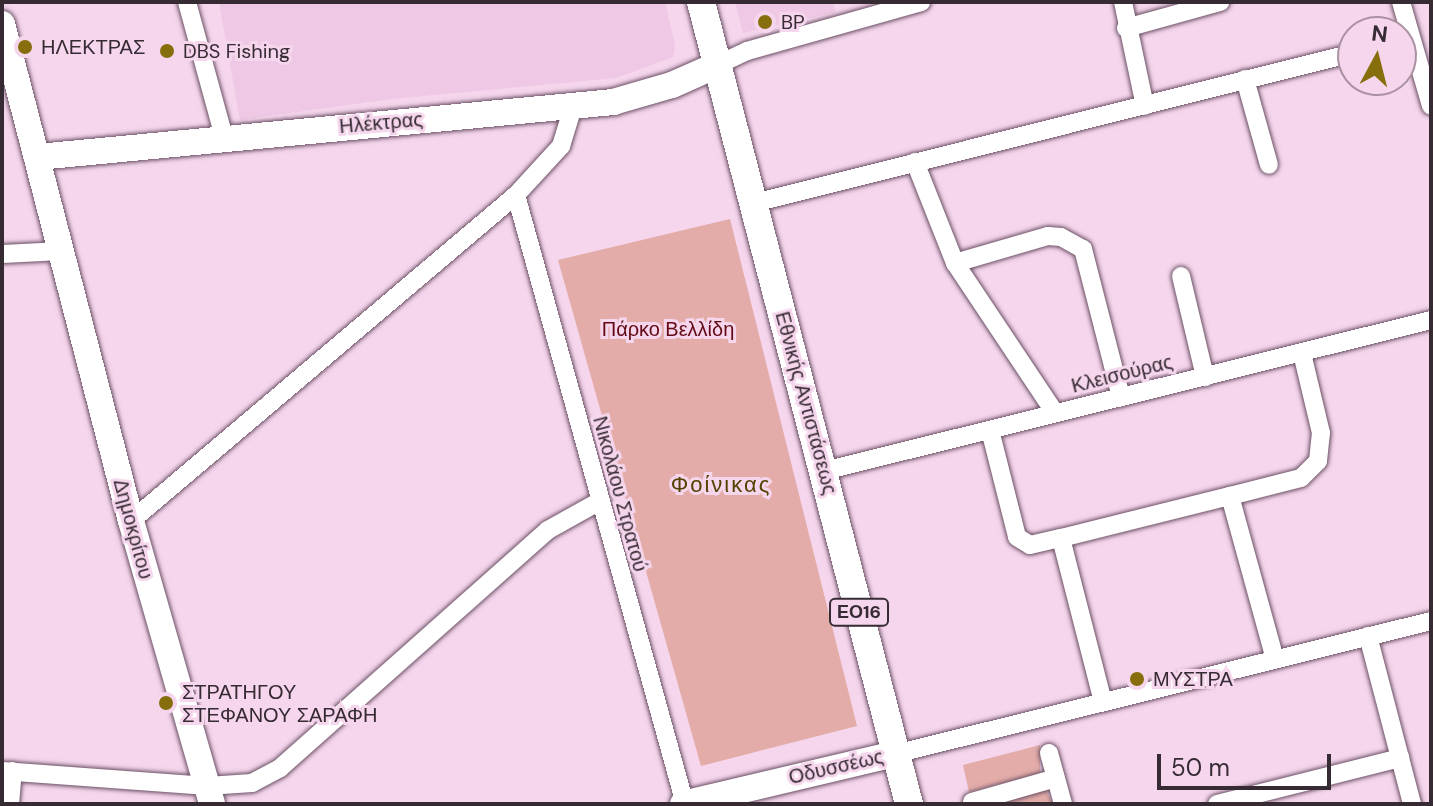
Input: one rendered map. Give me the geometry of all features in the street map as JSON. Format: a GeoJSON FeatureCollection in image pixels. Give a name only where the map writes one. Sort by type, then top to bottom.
{"type":"FeatureCollection","features":[{"type":"Feature","properties":{"kind":"main road","name":"Εθνικής Αντιστάσεως"},"geometry":{"type":"LineString","coordinates":[[701,2],[909,804]]}},
{"type":"Feature","properties":{"kind":"street"},"geometry":{"type":"LineString","coordinates":[[187,2],[224,137]]}},
{"type":"Feature","properties":{"kind":"street"},"geometry":{"type":"LineString","coordinates":[[717,65],[747,51],[921,2]]}},
{"type":"Feature","properties":{"kind":"street"},"geometry":{"type":"LineString","coordinates":[[1123,2],[1126,28],[1145,106]]}},
{"type":"Feature","properties":{"kind":"street"},"geometry":{"type":"LineString","coordinates":[[1126,28],[1220,2]]}},
{"type":"Feature","properties":{"kind":"street","name":"Δημοκρίτου"},"geometry":{"type":"LineString","coordinates":[[2,24],[131,521],[210,795]]}},
{"type":"Feature","properties":{"kind":"street"},"geometry":{"type":"LineString","coordinates":[[1417,46],[1431,106]]}},
{"type":"Feature","properties":{"kind":"street"},"geometry":{"type":"LineString","coordinates":[[754,203],[1337,57]]}},
{"type":"Feature","properties":{"kind":"street","name":"Ηλέκτρας"},"geometry":{"type":"LineString","coordinates":[[38,157],[224,137],[573,107],[632,98],[717,65]]}},
{"type":"Feature","properties":{"kind":"street"},"geometry":{"type":"LineString","coordinates":[[1245,79],[1269,165]]}},
{"type":"Feature","properties":{"kind":"street"},"geometry":{"type":"LineString","coordinates":[[131,521],[516,195],[561,146],[573,107]]}},
{"type":"Feature","properties":{"kind":"street"},"geometry":{"type":"LineString","coordinates":[[915,162],[955,263],[1055,413]]}},
{"type":"Feature","properties":{"kind":"street","name":"Νικολάου Στρατού"},"geometry":{"type":"LineString","coordinates":[[516,195],[598,502],[684,804]]}},
{"type":"Feature","properties":{"kind":"street"},"geometry":{"type":"LineString","coordinates":[[955,263],[1048,236],[1061,237],[1083,249],[1121,397]]}},
{"type":"Feature","properties":{"kind":"street"},"geometry":{"type":"LineString","coordinates":[[2,254],[62,251]]}},
{"type":"Feature","properties":{"kind":"street"},"geometry":{"type":"LineString","coordinates":[[1181,276],[1205,377]]}},
{"type":"Feature","properties":{"kind":"street","name":"Κλεισούρας"},"geometry":{"type":"LineString","coordinates":[[824,471],[1431,320]]}},
{"type":"Feature","properties":{"kind":"street"},"geometry":{"type":"LineString","coordinates":[[990,430],[1020,540],[1030,545],[1061,538],[1301,478],[1318,461],[1321,433],[1302,353]]}},
{"type":"Feature","properties":{"kind":"street"},"geometry":{"type":"LineString","coordinates":[[1230,496],[1275,659]]}},
{"type":"Feature","properties":{"kind":"street"},"geometry":{"type":"LineString","coordinates":[[10,804],[7,771],[210,795],[242,786],[280,768],[548,530],[598,502]]}},
{"type":"Feature","properties":{"kind":"street"},"geometry":{"type":"LineString","coordinates":[[1061,538],[1103,702]]}},
{"type":"Feature","properties":{"kind":"street"},"geometry":{"type":"LineString","coordinates":[[895,754],[1431,621]]}},
{"type":"Feature","properties":{"kind":"street"},"geometry":{"type":"LineString","coordinates":[[1368,636],[1412,804]]}},
{"type":"Feature","properties":{"kind":"street"},"geometry":{"type":"LineString","coordinates":[[1049,753],[1063,804]]}},
{"type":"Feature","properties":{"kind":"street","name":"Οδυσσέως"},"geometry":{"type":"LineString","coordinates":[[684,804],[895,754]]}},
{"type":"Feature","properties":{"kind":"street"},"geometry":{"type":"LineString","coordinates":[[1217,804],[1400,758]]}},
{"type":"Feature","properties":{"kind":"street"},"geometry":{"type":"LineString","coordinates":[[972,802],[1056,778]]}},
{"type":"Feature","properties":{"kind":"shaded area"},"geometry":{"type":"Polygon","coordinates":[[[219,2],[665,2],[675,45],[673,57],[616,78],[391,99],[240,120],[219,2]]]}},
{"type":"Feature","properties":{"kind":"shaded area","name":"BP"},"geometry":{"type":"Polygon","coordinates":[[[735,2],[833,2],[836,12],[743,33],[735,2]]]}},
{"type":"Feature","properties":{"kind":"green space","name":"Πάρκο Βελλίδη"},"geometry":{"type":"Polygon","coordinates":[[[730,219],[857,726],[701,766],[558,260],[730,219]]]}},
{"type":"Feature","properties":{"kind":"green space"},"geometry":{"type":"Polygon","coordinates":[[[1040,745],[1040,773],[969,792],[963,765],[1040,745]]]}},
{"type":"Feature","properties":{"kind":"green space"},"geometry":{"type":"Polygon","coordinates":[[[1045,789],[1053,804],[988,804],[1045,789]]]}},
{"type":"Feature","properties":{"kind":"place","name":"BP"},"geometry":{"type":"Point","coordinates":[765,22]}},
{"type":"Feature","properties":{"kind":"place","name":"ΗΛΕΚΤΡΑΣ"},"geometry":{"type":"Point","coordinates":[25,47]}},
{"type":"Feature","properties":{"kind":"place","name":"DBS Fishing"},"geometry":{"type":"Point","coordinates":[167,51]}},
{"type":"Feature","properties":{"kind":"place","name":"ΜΥΣΤΡΑ"},"geometry":{"type":"Point","coordinates":[1137,679]}},
{"type":"Feature","properties":{"kind":"place","name":"ΣΤΡΑΤΗΓΟΥ ΣΤΕΦΑΝΟΥ ΣΑΡΑΦΗ"},"geometry":{"type":"Point","coordinates":[166,703]}},
{"type":"Feature","properties":{"kind":"district","name":"Φοίνικας"},"geometry":{"type":"Point","coordinates":[721,485]}}]}
